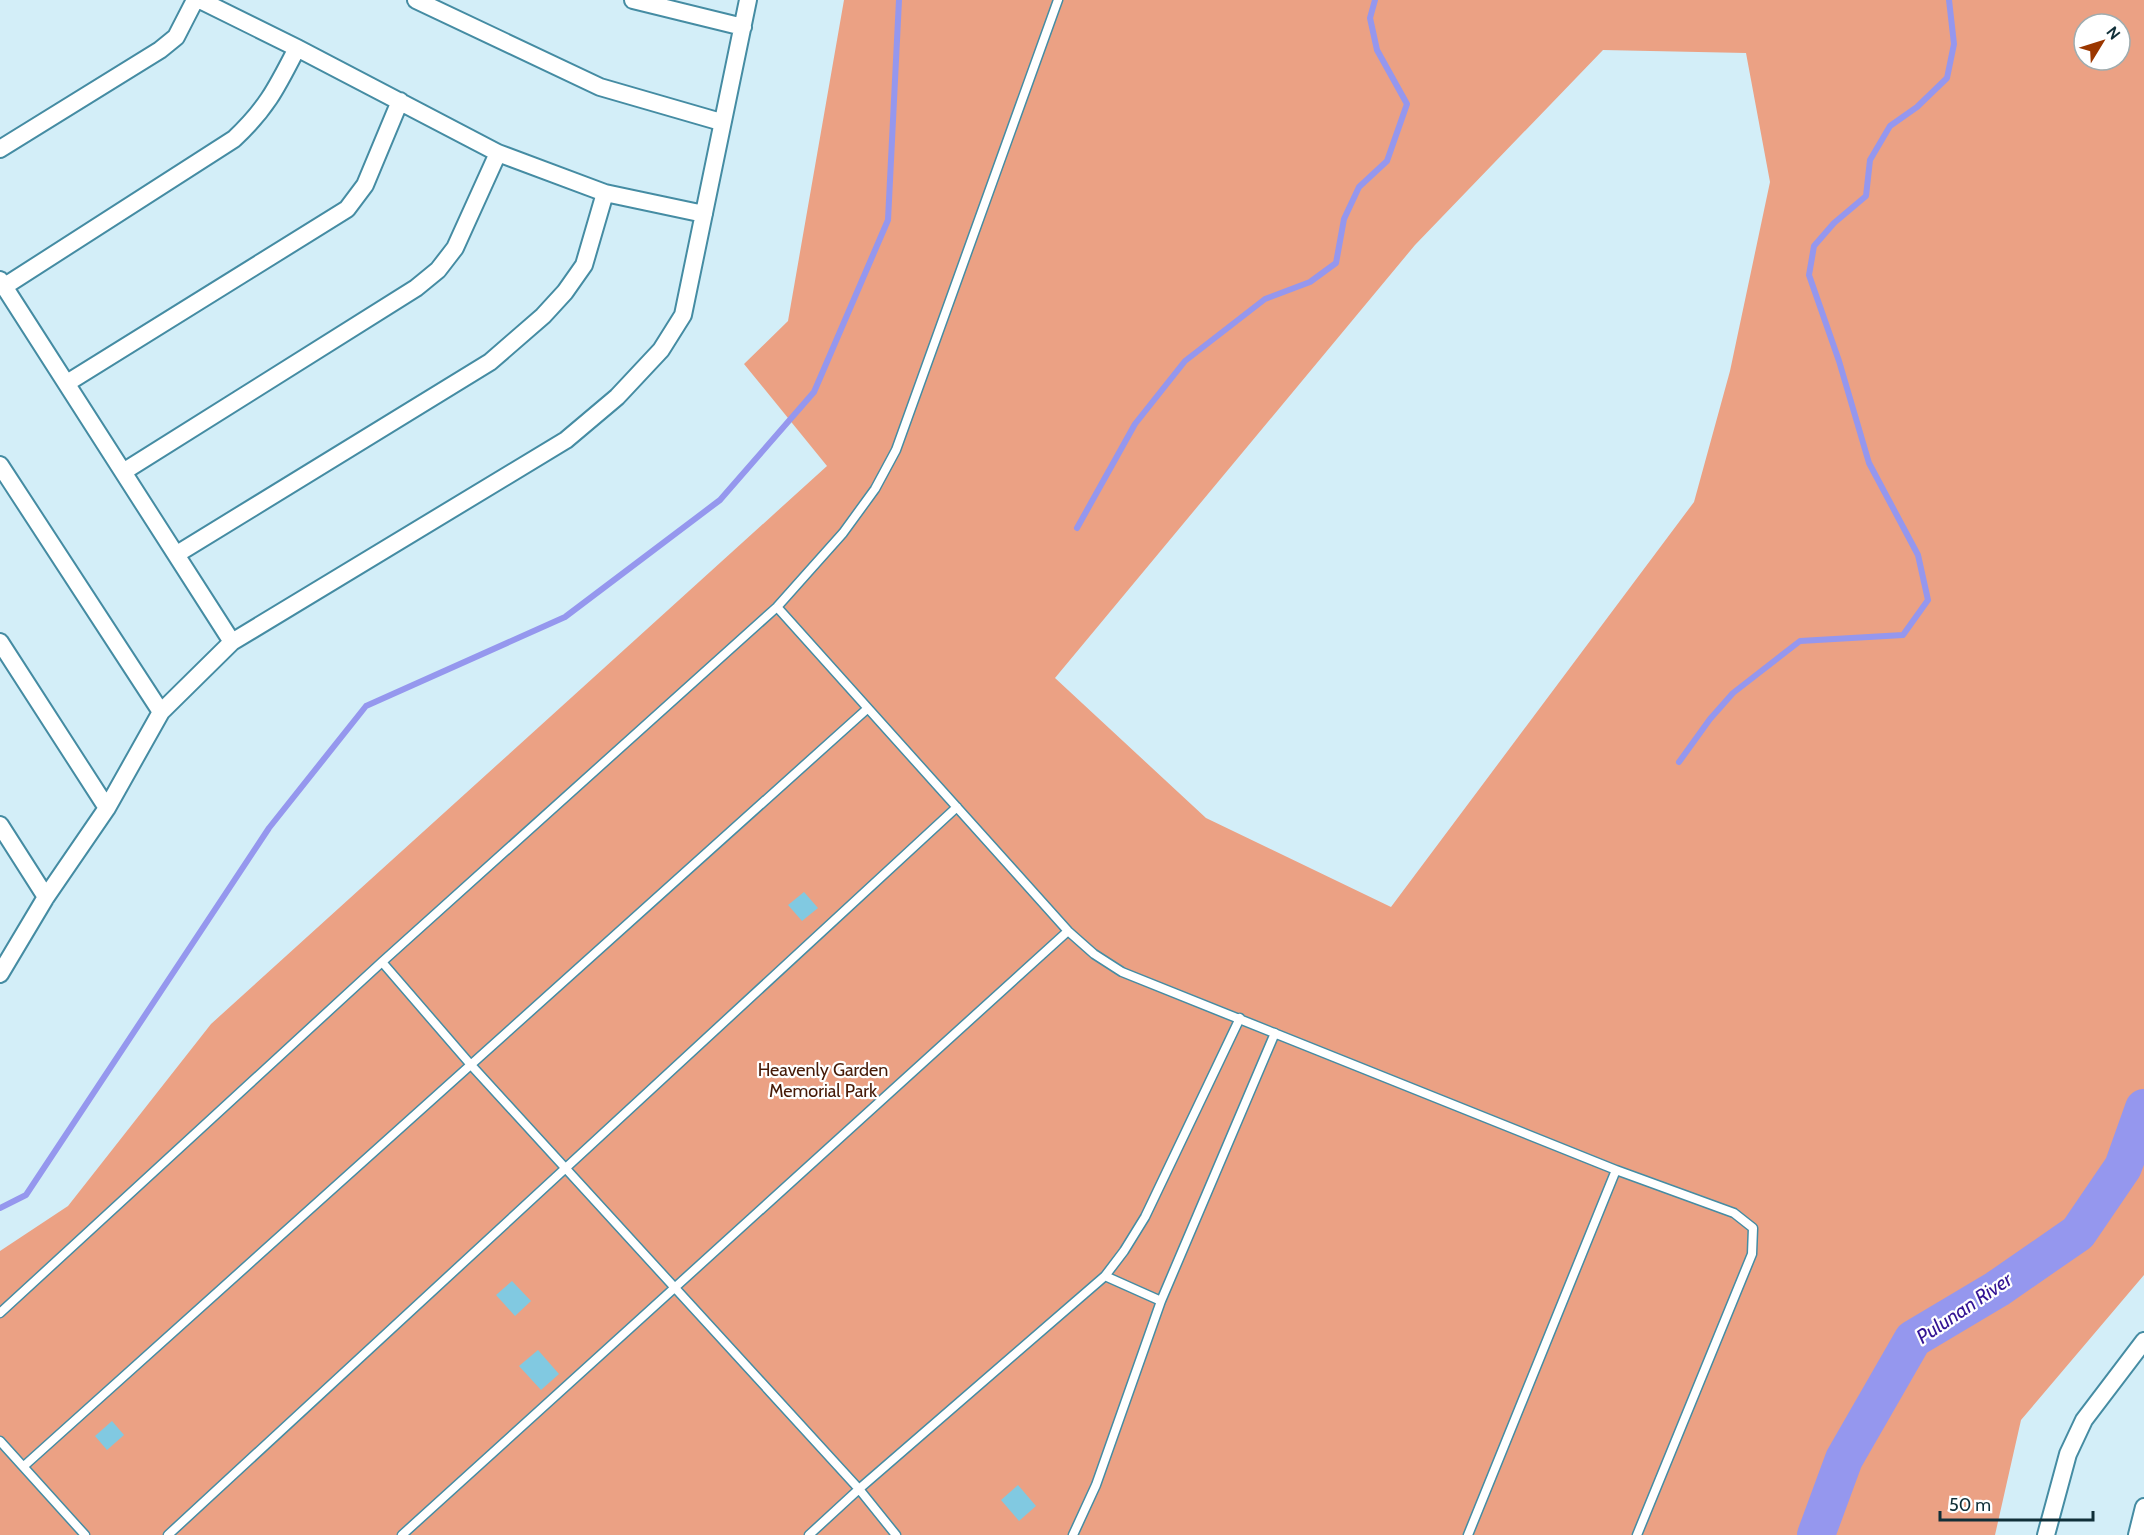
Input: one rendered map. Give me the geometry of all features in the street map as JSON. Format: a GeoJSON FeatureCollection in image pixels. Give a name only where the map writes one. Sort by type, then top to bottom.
{"type":"FeatureCollection","features":[{"type":"Feature","properties":{"kind":"street"},"geometry":{"type":"LineString","coordinates":[[0,149],[160,50],[176,36],[198,0],[297,48],[498,153],[605,193],[704,214]]}},
{"type":"Feature","properties":{"kind":"street"},"geometry":{"type":"LineString","coordinates":[[416,0],[600,87],[722,122]]}},
{"type":"Feature","properties":{"kind":"street"},"geometry":{"type":"LineString","coordinates":[[633,0],[743,27]]}},
{"type":"Feature","properties":{"kind":"street"},"geometry":{"type":"LineString","coordinates":[[0,974],[46,897],[107,808],[161,712],[232,642],[566,440],[617,396],[661,350],[683,315],[748,0]]}},
{"type":"Feature","properties":{"kind":"street"},"geometry":{"type":"LineString","coordinates":[[232,642],[2,283],[234,139],[257,117],[274,94],[297,48]]}},
{"type":"Feature","properties":{"kind":"street"},"geometry":{"type":"LineString","coordinates":[[67,383],[347,209],[366,185],[400,101]]}},
{"type":"Feature","properties":{"kind":"street"},"geometry":{"type":"LineString","coordinates":[[123,472],[416,288],[438,270],[455,248],[498,153]]}},
{"type":"Feature","properties":{"kind":"street"},"geometry":{"type":"LineString","coordinates":[[177,554],[490,362],[543,316],[565,292],[584,265],[605,193]]}},
{"type":"Feature","properties":{"kind":"street"},"geometry":{"type":"LineString","coordinates":[[0,465],[161,712]]}},
{"type":"Feature","properties":{"kind":"street"},"geometry":{"type":"LineString","coordinates":[[0,642],[107,808]]}},
{"type":"Feature","properties":{"kind":"street"},"geometry":{"type":"LineString","coordinates":[[0,825],[46,897]]}},
{"type":"Feature","properties":{"kind":"street"},"geometry":{"type":"LineString","coordinates":[[2046,1535],[2068,1454],[2084,1420],[2144,1341]]}},
{"type":"Feature","properties":{"kind":"street"},"geometry":{"type":"LineString","coordinates":[[2137,1535],[2144,1507]]}},
{"type":"Feature","properties":{"kind":"lane"},"geometry":{"type":"LineString","coordinates":[[0,1313],[382,962],[777,607],[843,533],[875,489],[896,450],[1058,0]]}},
{"type":"Feature","properties":{"kind":"lane"},"geometry":{"type":"LineString","coordinates":[[777,607],[1068,931],[1094,954],[1122,972],[1616,1170],[1734,1214],[1752,1228],[1752,1254],[1637,1535]]}},
{"type":"Feature","properties":{"kind":"lane"},"geometry":{"type":"LineString","coordinates":[[24,1466],[867,709]]}},
{"type":"Feature","properties":{"kind":"lane"},"geometry":{"type":"LineString","coordinates":[[168,1535],[957,807]]}},
{"type":"Feature","properties":{"kind":"lane"},"geometry":{"type":"LineString","coordinates":[[402,1535],[676,1289],[1068,931]]}},
{"type":"Feature","properties":{"kind":"lane"},"geometry":{"type":"LineString","coordinates":[[382,962],[471,1065],[859,1489],[896,1535]]}},
{"type":"Feature","properties":{"kind":"lane"},"geometry":{"type":"LineString","coordinates":[[809,1535],[1105,1276],[1145,1217],[1240,1018]]}},
{"type":"Feature","properties":{"kind":"lane"},"geometry":{"type":"LineString","coordinates":[[1072,1535],[1096,1485],[1161,1301],[1275,1033]]}},
{"type":"Feature","properties":{"kind":"lane"},"geometry":{"type":"LineString","coordinates":[[1468,1535],[1616,1170]]}},
{"type":"Feature","properties":{"kind":"lane"},"geometry":{"type":"LineString","coordinates":[[1105,1276],[1161,1301]]}},
{"type":"Feature","properties":{"kind":"lane"},"geometry":{"type":"LineString","coordinates":[[0,1441],[85,1535]]}},
{"type":"Feature","properties":{"kind":"green space","name":"Heavenly Garden Memorial Park"},"geometry":{"type":"Polygon","coordinates":[[[844,0],[2144,0],[2144,1275],[2021,1420],[1995,1535],[0,1535],[0,1251],[68,1206],[211,1024],[827,466],[744,364],[788,321],[844,0]],[[1603,50],[1415,245],[1055,678],[1206,818],[1391,907],[1694,502],[1730,371],[1770,182],[1746,53],[1603,50]]]}},
{"type":"Feature","properties":{"kind":"building"},"geometry":{"type":"Polygon","coordinates":[[[804,892],[818,908],[802,921],[788,905],[804,892]]]}},
{"type":"Feature","properties":{"kind":"building"},"geometry":{"type":"Polygon","coordinates":[[[512,1281],[531,1301],[515,1316],[496,1295],[512,1281]]]}},
{"type":"Feature","properties":{"kind":"building"},"geometry":{"type":"Polygon","coordinates":[[[538,1350],[559,1374],[541,1390],[519,1366],[538,1350]]]}},
{"type":"Feature","properties":{"kind":"building"},"geometry":{"type":"Polygon","coordinates":[[[112,1421],[124,1435],[107,1450],[95,1436],[112,1421]]]}},
{"type":"Feature","properties":{"kind":"building"},"geometry":{"type":"Polygon","coordinates":[[[1018,1485],[1036,1506],[1019,1521],[1001,1500],[1018,1485]]]}},
{"type":"Feature","properties":{"kind":"waterway"},"geometry":{"type":"LineString","coordinates":[[0,1208],[26,1195],[269,828],[366,706],[565,617],[720,500],[814,392],[888,220],[899,0]]}},
{"type":"Feature","properties":{"kind":"waterway"},"geometry":{"type":"LineString","coordinates":[[1077,528],[1135,424],[1185,361],[1265,299],[1310,282],[1336,263],[1344,219],[1359,187],[1387,161],[1407,104],[1377,50],[1370,18],[1375,0]]}},
{"type":"Feature","properties":{"kind":"waterway"},"geometry":{"type":"LineString","coordinates":[[1679,762],[1710,719],[1733,693],[1800,641],[1903,635],[1928,600],[1918,555],[1869,463],[1839,361],[1809,275],[1814,246],[1834,223],[1866,196],[1870,160],[1890,126],[1917,107],[1947,78],[1954,44],[1949,0]]}},
{"type":"Feature","properties":{"kind":"waterway","name":"Pulunan River"},"geometry":{"type":"LineString","coordinates":[[1816,1535],[1844,1459],[1913,1339],[1997,1289],[2078,1233],[2123,1167],[2144,1108]]}}]}
